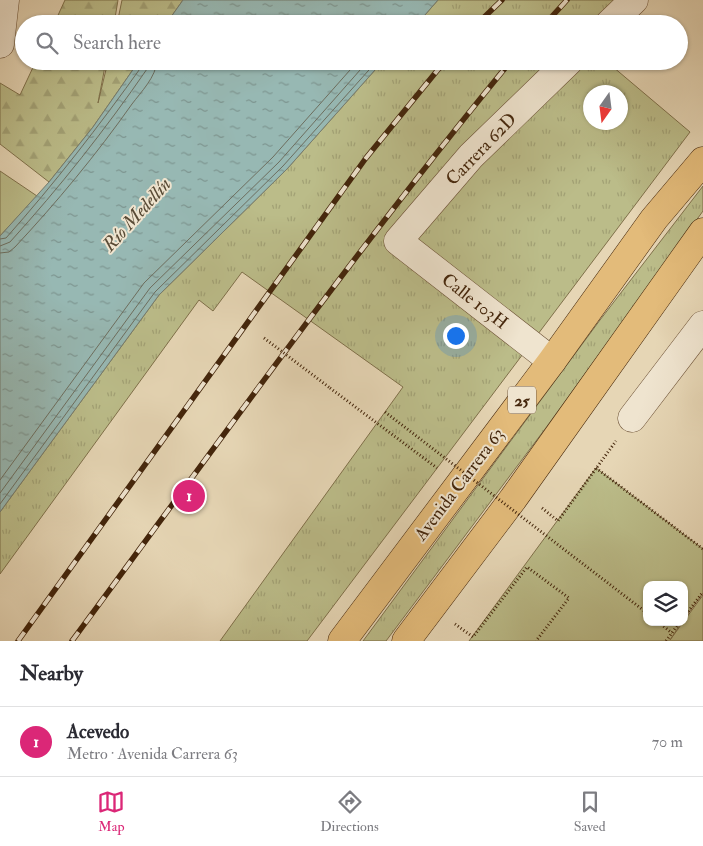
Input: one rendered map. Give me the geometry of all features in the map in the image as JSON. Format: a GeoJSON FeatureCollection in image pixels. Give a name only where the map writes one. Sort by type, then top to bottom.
{"type":"FeatureCollection","features":[{"type":"Feature","properties":{"kind":"highway","name":"Avenida Carrera 63"},"geometry":{"type":"LineString","coordinates":[[342,641],[552,361],[654,219],[703,161]]}},
{"type":"Feature","properties":{"kind":"highway"},"geometry":{"type":"LineString","coordinates":[[406,641],[512,499],[703,232]]}},
{"type":"Feature","properties":{"kind":"street"},"geometry":{"type":"LineString","coordinates":[[0,44],[5,0]]}},
{"type":"Feature","properties":{"kind":"street"},"geometry":{"type":"LineString","coordinates":[[618,15],[634,0]]}},
{"type":"Feature","properties":{"kind":"street","name":"Carrera 62D"},"geometry":{"type":"LineString","coordinates":[[398,242],[471,156],[561,70]]}},
{"type":"Feature","properties":{"kind":"street","name":"Calle 103H"},"geometry":{"type":"LineString","coordinates":[[398,242],[552,361]]}},
{"type":"Feature","properties":{"kind":"street"},"geometry":{"type":"LineString","coordinates":[[632,418],[703,325]]}},
{"type":"Feature","properties":{"kind":"path"},"geometry":{"type":"LineString","coordinates":[[264,338],[459,485]]}},
{"type":"Feature","properties":{"kind":"path"},"geometry":{"type":"LineString","coordinates":[[385,412],[643,611]]}},
{"type":"Feature","properties":{"kind":"path"},"geometry":{"type":"LineString","coordinates":[[536,504],[558,521],[596,468],[703,549]]}},
{"type":"Feature","properties":{"kind":"path"},"geometry":{"type":"LineString","coordinates":[[453,622],[472,637],[527,566],[569,598],[536,641]]}},
{"type":"Feature","properties":{"kind":"path"},"geometry":{"type":"LineString","coordinates":[[688,612],[703,592]]}},
{"type":"Feature","properties":{"kind":"path"},"geometry":{"type":"LineString","coordinates":[[663,626],[672,633]]}},
{"type":"Feature","properties":{"kind":"path"},"geometry":{"type":"LineString","coordinates":[[666,641],[677,626]]}},
{"type":"Feature","properties":{"kind":"green space"},"geometry":{"type":"Polygon","coordinates":[[[65,0],[118,0],[116,15],[58,15],[65,0]]]}},
{"type":"Feature","properties":{"kind":"green space"},"geometry":{"type":"Polygon","coordinates":[[[122,0],[183,0],[172,15],[119,15],[122,0]]]}},
{"type":"Feature","properties":{"kind":"green space"},"geometry":{"type":"Polygon","coordinates":[[[438,0],[616,0],[601,15],[425,15],[438,0]]]}},
{"type":"Feature","properties":{"kind":"green space"},"geometry":{"type":"Polygon","coordinates":[[[32,70],[104,70],[98,103],[106,70],[133,70],[93,127],[49,182],[0,144],[0,83],[20,95],[32,70]]]}},
{"type":"Feature","properties":{"kind":"green space"},"geometry":{"type":"Polygon","coordinates":[[[375,70],[617,70],[690,132],[307,641],[220,641],[403,387],[242,272],[213,311],[199,300],[0,574],[0,512],[159,295],[287,169],[375,70]]]}},
{"type":"Feature","properties":{"kind":"green space"},"geometry":{"type":"Polygon","coordinates":[[[0,171],[37,196],[0,236],[0,171]]]}},
{"type":"Feature","properties":{"kind":"green space"},"geometry":{"type":"Polygon","coordinates":[[[703,186],[703,211],[545,429],[386,641],[363,641],[600,320],[703,186]]]}},
{"type":"Feature","properties":{"kind":"green space"},"geometry":{"type":"Polygon","coordinates":[[[596,468],[703,549],[703,593],[688,614],[688,581],[643,581],[643,626],[679,626],[670,640],[680,626],[688,626],[688,615],[703,595],[703,641],[469,641],[596,468]]]}},
{"type":"Feature","properties":{"kind":"water"},"geometry":{"type":"Polygon","coordinates":[[[183,0],[438,0],[425,15],[172,15],[183,0]]]}},
{"type":"Feature","properties":{"kind":"water","name":"Río Medellín"},"geometry":{"type":"Polygon","coordinates":[[[133,70],[375,70],[287,169],[159,295],[0,512],[0,236],[49,182],[93,127],[133,70]]]}},
{"type":"Feature","properties":{"kind":"railway"},"geometry":{"type":"LineString","coordinates":[[486,15],[502,0]]}},
{"type":"Feature","properties":{"kind":"railway"},"geometry":{"type":"LineString","coordinates":[[553,15],[567,0]]}},
{"type":"Feature","properties":{"kind":"railway"},"geometry":{"type":"LineString","coordinates":[[18,641],[366,158],[438,70]]}},
{"type":"Feature","properties":{"kind":"railway"},"geometry":{"type":"LineString","coordinates":[[72,641],[342,275],[504,70]]}},
{"type":"Feature","properties":{"kind":"place","name":"Acevedo"},"geometry":{"type":"Point","coordinates":[189,496]}}]}
